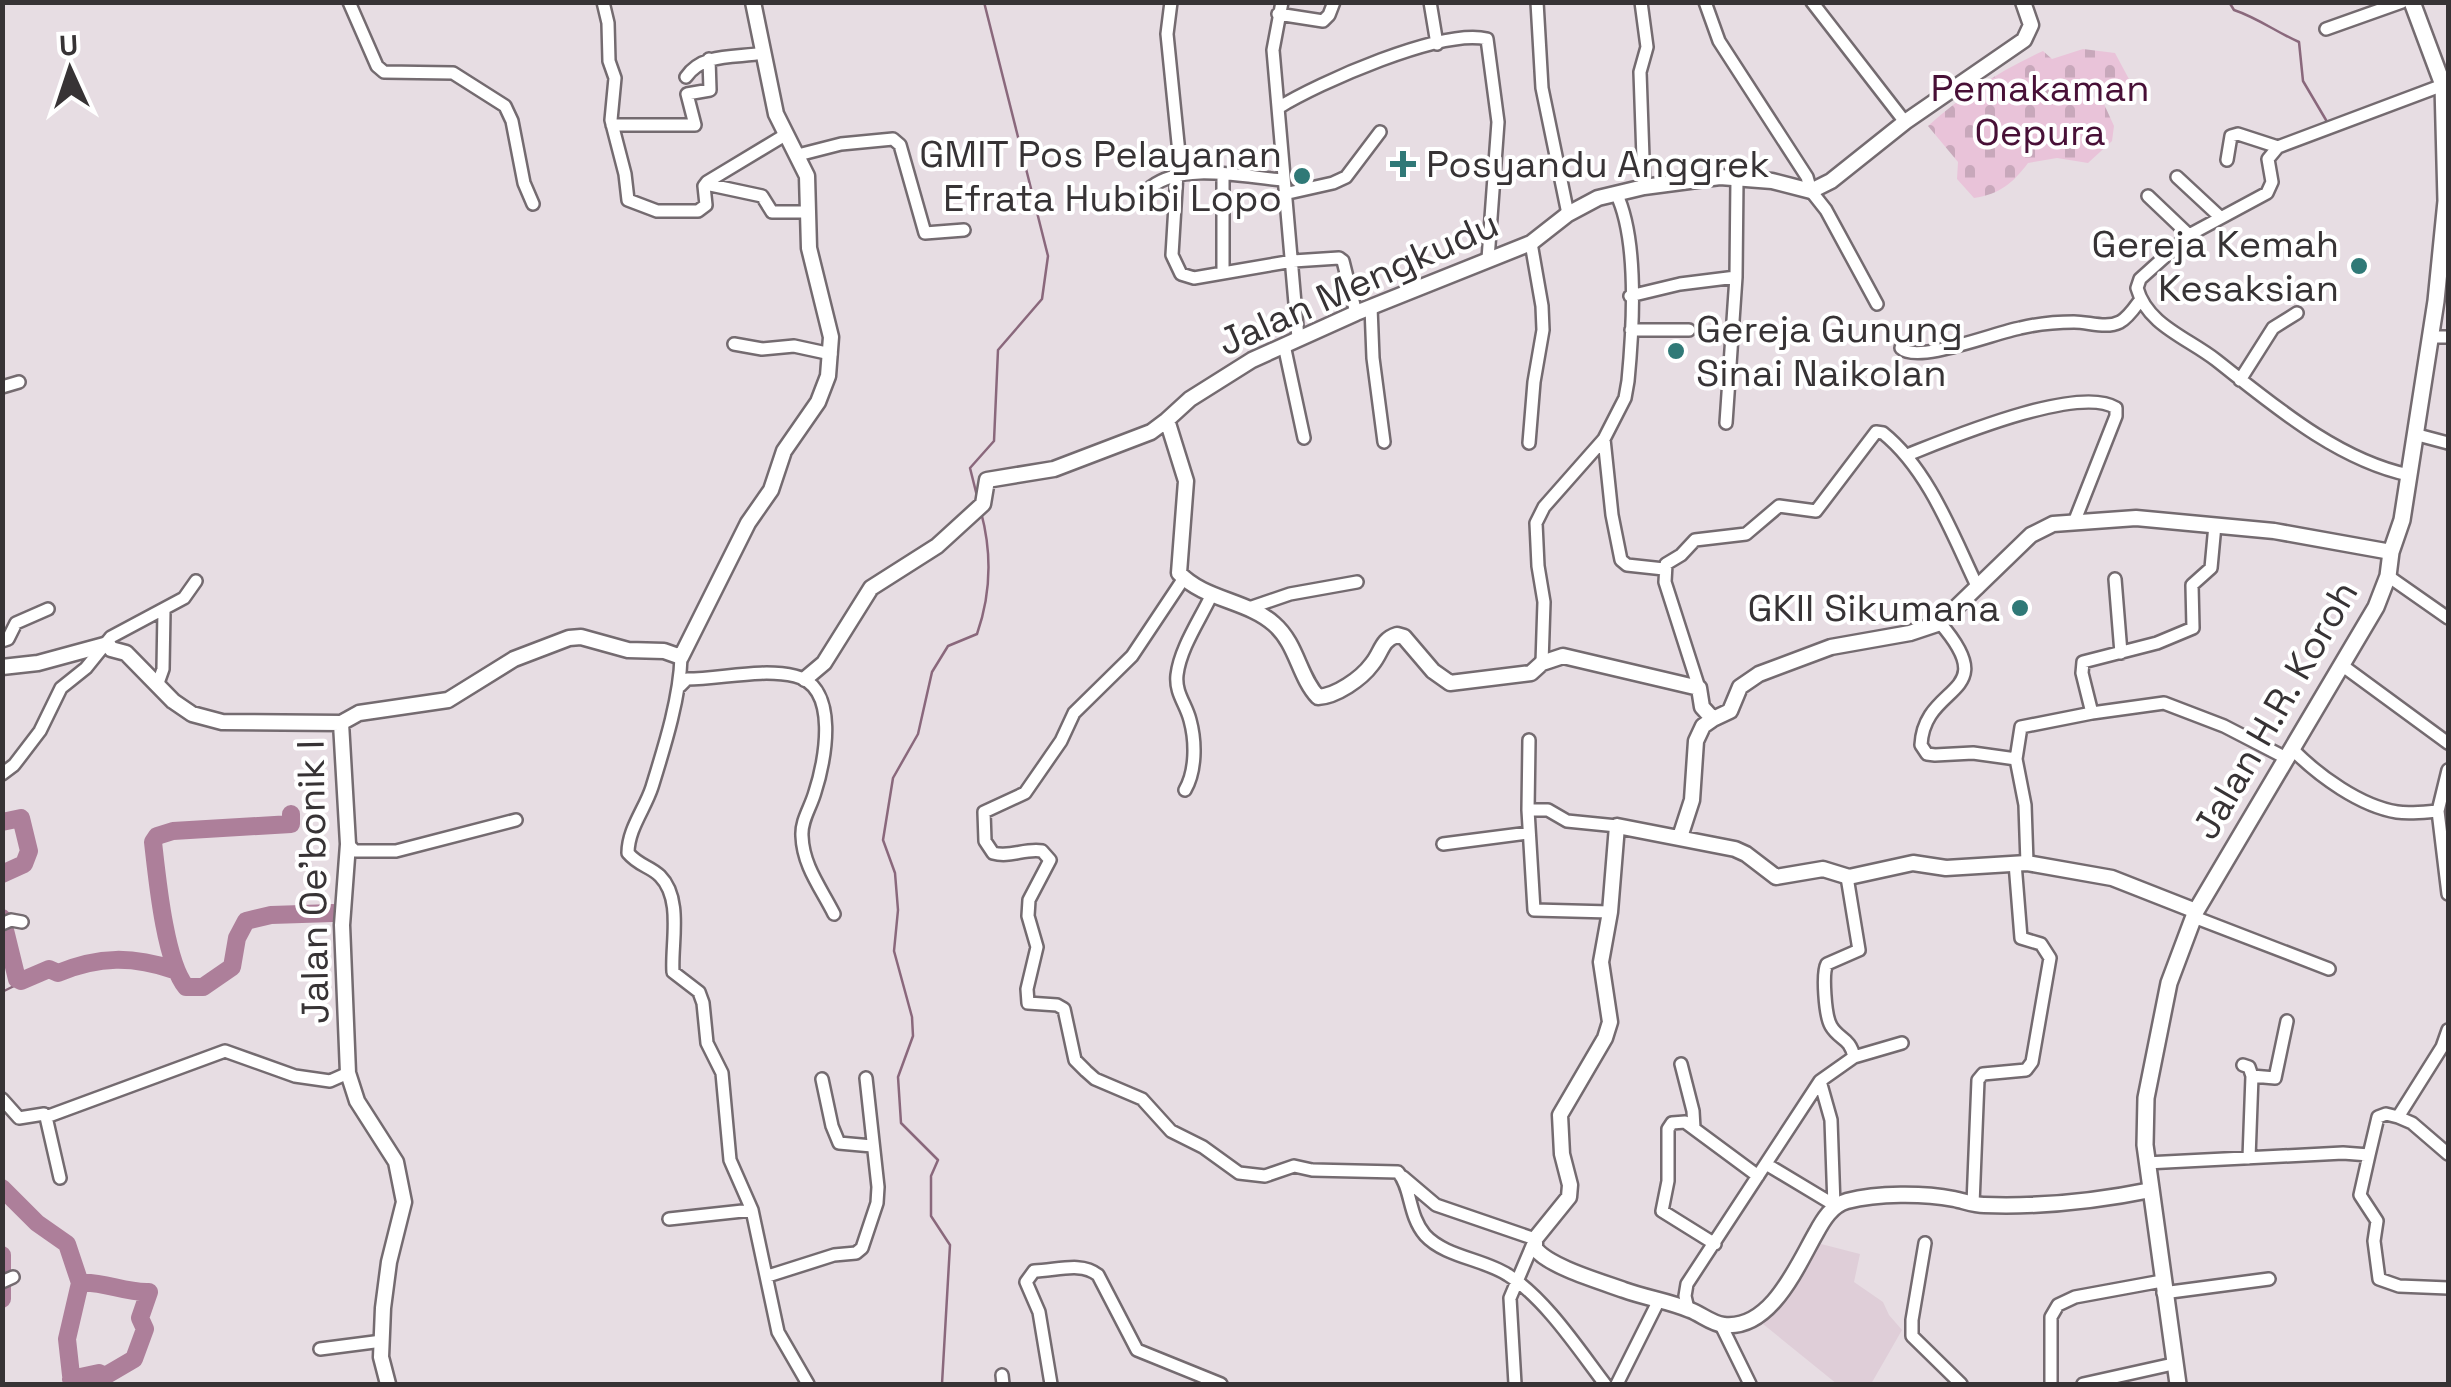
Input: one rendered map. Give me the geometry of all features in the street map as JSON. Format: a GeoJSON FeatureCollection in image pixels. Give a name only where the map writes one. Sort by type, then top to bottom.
{"type":"FeatureCollection","features":[{"type":"Feature","properties":{"kind":"main road","name":"Jalan H.R. Koroh"},"geometry":{"type":"LineString","coordinates":[[2178,1384],[2146,1163],[2146,1098],[2152,1061],[2169,983],[2195,914],[2376,607],[2402,520],[2447,201],[2442,85],[2412,2]]}},
{"type":"Feature","properties":{"kind":"street"},"geometry":{"type":"LineString","coordinates":[[349,2],[377,66],[384,72],[453,73],[505,106],[533,204]]}},
{"type":"Feature","properties":{"kind":"street"},"geometry":{"type":"LineString","coordinates":[[603,2],[609,61],[615,74],[612,125],[626,174],[628,200],[658,211],[698,212],[706,204],[706,184]]}},
{"type":"Feature","properties":{"kind":"street"},"geometry":{"type":"LineString","coordinates":[[753,2],[774,108],[808,176],[809,248],[828,325],[830,354],[825,388],[784,452],[771,490],[748,523],[681,658],[680,686],[652,788],[630,837],[628,852],[637,864],[654,872],[667,885],[674,916],[674,972],[699,992],[707,1043],[718,1059],[726,1095],[730,1160],[752,1210],[778,1332],[808,1384]]}},
{"type":"Feature","properties":{"kind":"street"},"geometry":{"type":"LineString","coordinates":[[1172,2],[1167,34],[1179,173],[1172,236],[1176,270],[1186,277],[1338,258],[1356,313]]}},
{"type":"Feature","properties":{"kind":"street"},"geometry":{"type":"LineString","coordinates":[[1304,438],[1291,341],[1293,261],[1273,50],[1280,8],[1323,21],[1334,2]]}},
{"type":"Feature","properties":{"kind":"street"},"geometry":{"type":"LineString","coordinates":[[1430,2],[1437,44]]}},
{"type":"Feature","properties":{"kind":"street"},"geometry":{"type":"LineString","coordinates":[[1537,2],[1542,88],[1568,214]]}},
{"type":"Feature","properties":{"kind":"street"},"geometry":{"type":"LineString","coordinates":[[1641,2],[1646,47],[1640,79],[1644,187]]}},
{"type":"Feature","properties":{"kind":"street"},"geometry":{"type":"LineString","coordinates":[[1705,2],[1719,41],[1807,177],[1810,190],[1826,210],[1878,304]]}},
{"type":"Feature","properties":{"kind":"street"},"geometry":{"type":"LineString","coordinates":[[1812,2],[1906,122]]}},
{"type":"Feature","properties":{"kind":"street"},"geometry":{"type":"LineString","coordinates":[[1810,190],[1831,181],[1906,122],[2028,36],[2031,24],[2023,2]]}},
{"type":"Feature","properties":{"kind":"street"},"geometry":{"type":"LineString","coordinates":[[2326,29],[2402,2]]}},
{"type":"Feature","properties":{"kind":"street"},"geometry":{"type":"LineString","coordinates":[[1278,108],[1349,72],[1437,44],[1478,38],[1489,43],[1498,122],[1488,259]]}},
{"type":"Feature","properties":{"kind":"street"},"geometry":{"type":"LineString","coordinates":[[686,78],[695,66],[709,59],[764,53]]}},
{"type":"Feature","properties":{"kind":"street"},"geometry":{"type":"LineString","coordinates":[[612,125],[695,125],[687,94],[710,90],[709,59]]}},
{"type":"Feature","properties":{"kind":"street"},"geometry":{"type":"LineString","coordinates":[[2409,475],[2356,455],[2240,380],[2162,323],[2137,288],[2140,279],[2188,234],[2270,190],[2268,159],[2278,147],[2442,85]]}},
{"type":"Feature","properties":{"kind":"street"},"geometry":{"type":"LineString","coordinates":[[1151,187],[1179,173],[1283,187],[1333,183],[1346,177],[1380,132]]}},
{"type":"Feature","properties":{"kind":"street"},"geometry":{"type":"LineString","coordinates":[[2227,160],[2230,136],[2238,134],[2278,147]]}},
{"type":"Feature","properties":{"kind":"street"},"geometry":{"type":"LineString","coordinates":[[706,184],[730,165],[785,135]]}},
{"type":"Feature","properties":{"kind":"street"},"geometry":{"type":"LineString","coordinates":[[798,155],[840,144],[892,138],[900,144],[924,232],[964,230]]}},
{"type":"Feature","properties":{"kind":"street"},"geometry":{"type":"LineString","coordinates":[[1222,176],[1223,272]]}},
{"type":"Feature","properties":{"kind":"street","name":"Jalan Mengkudu"},"geometry":{"type":"LineString","coordinates":[[805,679],[824,663],[871,588],[937,546],[983,504],[991,477],[1054,470],[1151,432],[1190,398],[1230,372],[1371,306],[1531,244],[1568,214],[1598,198],[1644,187],[1720,177],[1798,185],[1810,190]]}},
{"type":"Feature","properties":{"kind":"street"},"geometry":{"type":"LineString","coordinates":[[2177,177],[2219,216]]}},
{"type":"Feature","properties":{"kind":"street"},"geometry":{"type":"LineString","coordinates":[[1726,423],[1738,178]]}},
{"type":"Feature","properties":{"kind":"street"},"geometry":{"type":"LineString","coordinates":[[706,184],[762,196],[772,212],[809,212]]}},
{"type":"Feature","properties":{"kind":"street"},"geometry":{"type":"LineString","coordinates":[[1542,663],[1544,602],[1536,523],[1544,507],[1604,440],[1625,398],[1632,254],[1623,208],[1616,194]]}},
{"type":"Feature","properties":{"kind":"street"},"geometry":{"type":"LineString","coordinates":[[2148,196],[2188,234]]}},
{"type":"Feature","properties":{"kind":"street"},"geometry":{"type":"LineString","coordinates":[[1528,442],[1543,330],[1531,244]]}},
{"type":"Feature","properties":{"kind":"street"},"geometry":{"type":"LineString","coordinates":[[1630,296],[1736,277]]}},
{"type":"Feature","properties":{"kind":"street"},"geometry":{"type":"LineString","coordinates":[[1901,348],[1908,354],[1924,355],[2039,324],[2111,325],[2128,316],[2142,300]]}},
{"type":"Feature","properties":{"kind":"street"},"geometry":{"type":"LineString","coordinates":[[1371,306],[1384,442]]}},
{"type":"Feature","properties":{"kind":"street"},"geometry":{"type":"LineString","coordinates":[[2240,380],[2273,328],[2296,313]]}},
{"type":"Feature","properties":{"kind":"street"},"geometry":{"type":"LineString","coordinates":[[1630,330],[1689,330]]}},
{"type":"Feature","properties":{"kind":"street"},"geometry":{"type":"LineString","coordinates":[[2430,337],[2448,337]]}},
{"type":"Feature","properties":{"kind":"street"},"geometry":{"type":"LineString","coordinates":[[737,343],[796,346],[830,354]]}},
{"type":"Feature","properties":{"kind":"street"},"geometry":{"type":"LineString","coordinates":[[2,387],[19,382]]}},
{"type":"Feature","properties":{"kind":"street"},"geometry":{"type":"LineString","coordinates":[[1907,455],[2013,415],[2068,405],[2108,403],[2116,408],[2116,416],[2076,520]]}},
{"type":"Feature","properties":{"kind":"street"},"geometry":{"type":"LineString","coordinates":[[1167,420],[1186,480],[1179,572],[1212,594],[1249,608],[1284,635],[1318,697],[1329,695],[1360,676],[1377,658],[1385,641],[1397,635],[1414,646],[1433,671],[1450,683],[1531,673],[1542,663],[1563,656],[1698,688]]}},
{"type":"Feature","properties":{"kind":"street"},"geometry":{"type":"LineString","coordinates":[[1604,440],[1621,560],[1627,565],[1664,569],[1695,540],[1746,534],[1779,506],[1816,510],[1876,432],[1883,433],[1907,455],[1949,526],[1978,588]]}},
{"type":"Feature","properties":{"kind":"street"},"geometry":{"type":"LineString","coordinates":[[2414,434],[2448,442]]}},
{"type":"Feature","properties":{"kind":"street"},"geometry":{"type":"LineString","coordinates":[[1680,837],[1692,800],[1696,742],[1703,726],[1730,711],[1740,687],[1759,674],[1831,647],[1910,633],[1940,623],[2037,530],[2076,520],[2136,518],[2286,532],[2392,552]]}},
{"type":"Feature","properties":{"kind":"street"},"geometry":{"type":"LineString","coordinates":[[2092,713],[2081,666],[2089,659],[2157,643],[2193,628],[2192,589],[2194,582],[2211,568],[2215,524]]}},
{"type":"Feature","properties":{"kind":"street"},"geometry":{"type":"LineString","coordinates":[[1664,569],[1702,707],[1712,719]]}},
{"type":"Feature","properties":{"kind":"street"},"geometry":{"type":"LineString","coordinates":[[2388,576],[2448,618]]}},
{"type":"Feature","properties":{"kind":"street"},"geometry":{"type":"LineString","coordinates":[[1184,578],[1132,656],[1074,713],[1062,742],[1025,793],[984,812],[985,841],[993,853],[1003,855],[1030,848],[1042,850],[1050,860],[1029,900],[1028,916],[1037,947],[1027,989],[1028,1004],[1064,1009],[1076,1060],[1086,1071],[1095,1079],[1142,1099],[1172,1132],[1238,1172],[1265,1176],[1294,1166],[1312,1170],[1394,1171],[1436,1205],[1536,1239]]}},
{"type":"Feature","properties":{"kind":"street"},"geometry":{"type":"LineString","coordinates":[[2114,579],[2121,653]]}},
{"type":"Feature","properties":{"kind":"street"},"geometry":{"type":"LineString","coordinates":[[196,581],[188,595],[105,644],[126,652],[156,686],[192,714],[222,722],[341,722]]}},
{"type":"Feature","properties":{"kind":"street"},"geometry":{"type":"LineString","coordinates":[[1249,608],[1290,594],[1356,582]]}},
{"type":"Feature","properties":{"kind":"street"},"geometry":{"type":"LineString","coordinates":[[1185,790],[1194,764],[1191,722],[1178,691],[1177,670],[1212,594]]}},
{"type":"Feature","properties":{"kind":"street"},"geometry":{"type":"LineString","coordinates":[[2,642],[16,624],[48,609]]}},
{"type":"Feature","properties":{"kind":"street"},"geometry":{"type":"LineString","coordinates":[[156,686],[163,669],[164,610]]}},
{"type":"Feature","properties":{"kind":"street"},"geometry":{"type":"LineString","coordinates":[[1940,623],[1963,655],[1964,669],[1954,694],[1928,716],[1921,740],[1923,750],[1936,756],[1974,753],[2016,759]]}},
{"type":"Feature","properties":{"kind":"street","name":"Jalan Oe'bonik I"},"geometry":{"type":"LineString","coordinates":[[388,1384],[380,1357],[389,1262],[401,1218],[403,1188],[396,1162],[358,1102],[348,1073],[342,925],[348,844],[341,722],[359,712],[448,700],[514,659],[569,638],[581,637],[628,650],[664,651],[681,658]]}},
{"type":"Feature","properties":{"kind":"street"},"geometry":{"type":"LineString","coordinates":[[2,667],[108,644]]}},
{"type":"Feature","properties":{"kind":"street"},"geometry":{"type":"LineString","coordinates":[[2,774],[14,765],[40,730],[61,688],[108,644]]}},
{"type":"Feature","properties":{"kind":"street"},"geometry":{"type":"LineString","coordinates":[[2343,666],[2448,744]]}},
{"type":"Feature","properties":{"kind":"street"},"geometry":{"type":"LineString","coordinates":[[680,686],[687,679],[782,674],[805,679],[815,687],[821,699],[827,738],[817,788],[802,831],[804,859],[834,914]]}},
{"type":"Feature","properties":{"kind":"street"},"geometry":{"type":"LineString","coordinates":[[1973,1204],[1978,1080],[1983,1074],[2026,1070],[2032,1062],[2050,958],[2041,944],[2021,938],[2025,805],[2016,759],[2022,727],[2164,703],[2290,754],[2381,808],[2404,813],[2438,810]]}},
{"type":"Feature","properties":{"kind":"street"},"geometry":{"type":"LineString","coordinates":[[1529,740],[1528,833],[1534,910],[1610,912]]}},
{"type":"Feature","properties":{"kind":"street"},"geometry":{"type":"LineString","coordinates":[[2448,770],[2438,810],[2448,894]]}},
{"type":"Feature","properties":{"kind":"street"},"geometry":{"type":"LineString","coordinates":[[1528,810],[1548,810],[1568,822],[1680,837],[1746,854],[1776,877],[1823,869],[1847,877],[1913,863],[1946,868],[2021,863],[2112,878],[2329,969]]}},
{"type":"Feature","properties":{"kind":"street"},"geometry":{"type":"LineString","coordinates":[[348,844],[355,851],[396,852],[516,820]]}},
{"type":"Feature","properties":{"kind":"street"},"geometry":{"type":"LineString","coordinates":[[1515,1384],[1510,1298],[1536,1239],[1569,1197],[1560,1115],[1605,1038],[1610,1009],[1600,962],[1610,912],[1617,826]]}},
{"type":"Feature","properties":{"kind":"street"},"geometry":{"type":"LineString","coordinates":[[1443,844],[1528,833]]}},
{"type":"Feature","properties":{"kind":"street"},"geometry":{"type":"LineString","coordinates":[[1847,877],[1859,950],[1826,964],[1823,972],[1829,1022],[1833,1030],[1846,1038],[1854,1057]]}},
{"type":"Feature","properties":{"kind":"street"},"geometry":{"type":"LineString","coordinates":[[2,924],[11,920],[22,922]]}},
{"type":"Feature","properties":{"kind":"street"},"geometry":{"type":"LineString","coordinates":[[2252,1076],[2275,1078],[2287,1022]]}},
{"type":"Feature","properties":{"kind":"street"},"geometry":{"type":"LineString","coordinates":[[2398,1117],[2445,1049],[2448,1030]]}},
{"type":"Feature","properties":{"kind":"street"},"geometry":{"type":"LineString","coordinates":[[1688,1309],[1688,1284],[1820,1081],[1854,1057],[1902,1043]]}},
{"type":"Feature","properties":{"kind":"street"},"geometry":{"type":"LineString","coordinates":[[2,1099],[19,1118],[46,1116],[225,1051],[296,1076],[330,1081],[348,1073]]}},
{"type":"Feature","properties":{"kind":"street"},"geometry":{"type":"LineString","coordinates":[[1681,1064],[1694,1128]]}},
{"type":"Feature","properties":{"kind":"street"},"geometry":{"type":"LineString","coordinates":[[2243,1065],[2252,1076],[2248,1158]]}},
{"type":"Feature","properties":{"kind":"street"},"geometry":{"type":"LineString","coordinates":[[768,1276],[834,1255],[856,1253],[862,1248],[877,1203],[866,1078]]}},
{"type":"Feature","properties":{"kind":"street"},"geometry":{"type":"LineString","coordinates":[[822,1080],[839,1143],[872,1146]]}},
{"type":"Feature","properties":{"kind":"street"},"geometry":{"type":"LineString","coordinates":[[1820,1081],[1831,1120],[1835,1206]]}},
{"type":"Feature","properties":{"kind":"street"},"geometry":{"type":"LineString","coordinates":[[2448,1154],[2412,1123],[2386,1114],[2378,1117],[2360,1195],[2377,1220],[2374,1241],[2379,1279],[2399,1286],[2448,1288]]}},
{"type":"Feature","properties":{"kind":"street"},"geometry":{"type":"LineString","coordinates":[[46,1116],[60,1178]]}},
{"type":"Feature","properties":{"kind":"street"},"geometry":{"type":"LineString","coordinates":[[1714,1244],[1661,1208],[1668,1181],[1668,1129],[1678,1121],[1694,1128],[1758,1176]]}},
{"type":"Feature","properties":{"kind":"street"},"geometry":{"type":"LineString","coordinates":[[2146,1163],[2369,1155]]}},
{"type":"Feature","properties":{"kind":"street"},"geometry":{"type":"LineString","coordinates":[[1766,1164],[1835,1206]]}},
{"type":"Feature","properties":{"kind":"street"},"geometry":{"type":"LineString","coordinates":[[1403,1178],[1411,1212],[1430,1239],[1495,1267],[1519,1282],[1605,1384]]}},
{"type":"Feature","properties":{"kind":"street"},"geometry":{"type":"LineString","coordinates":[[1536,1239],[1535,1248],[1544,1258],[1658,1302],[1688,1309],[1720,1325],[1744,1323],[1768,1309],[1822,1223],[1835,1206],[1851,1200],[1938,1197],[1973,1204],[2105,1199],[2151,1190]]}},
{"type":"Feature","properties":{"kind":"street"},"geometry":{"type":"LineString","coordinates":[[669,1219],[752,1210]]}},
{"type":"Feature","properties":{"kind":"street"},"geometry":{"type":"LineString","coordinates":[[1925,1244],[1912,1336],[1961,1384]]}},
{"type":"Feature","properties":{"kind":"street"},"geometry":{"type":"LineString","coordinates":[[1050,1384],[1039,1312],[1026,1282],[1034,1271],[1079,1268],[1091,1269],[1098,1275],[1137,1350],[1221,1384]]}},
{"type":"Feature","properties":{"kind":"street"},"geometry":{"type":"LineString","coordinates":[[2051,1384],[2051,1317],[2058,1305],[2075,1297],[2270,1278]]}},
{"type":"Feature","properties":{"kind":"street"},"geometry":{"type":"LineString","coordinates":[[1617,1384],[1658,1302]]}},
{"type":"Feature","properties":{"kind":"street"},"geometry":{"type":"LineString","coordinates":[[1720,1325],[1748,1380],[1734,1384]]}},
{"type":"Feature","properties":{"kind":"street"},"geometry":{"type":"LineString","coordinates":[[320,1350],[382,1341]]}},
{"type":"Feature","properties":{"kind":"street"},"geometry":{"type":"LineString","coordinates":[[2084,1384],[2173,1364]]}},
{"type":"Feature","properties":{"kind":"shaded area"},"geometry":{"type":"Polygon","coordinates":[[[1821,1244],[1860,1254],[1854,1282],[1883,1302],[1902,1330],[1871,1384],[1837,1384],[1763,1324],[1821,1244]]]}},
{"type":"Feature","properties":{"kind":"green space","name":"Pemakaman Oepura"},"geometry":{"type":"Polygon","coordinates":[[[2083,49],[2115,53],[2130,81],[2104,104],[2114,126],[2112,141],[2088,163],[2057,158],[2028,163],[2005,187],[1974,198],[1957,179],[1958,162],[1928,126],[1968,94],[2027,58],[2043,51],[2052,59],[2083,49]]]}},
{"type":"Feature","properties":{"kind":"waterway"},"geometry":{"type":"LineString","coordinates":[[978,500],[970,468],[994,441],[998,350],[1042,299],[1048,256],[984,2]]}},
{"type":"Feature","properties":{"kind":"waterway"},"geometry":{"type":"LineString","coordinates":[[2229,2],[2234,10],[2299,42],[2303,81],[2326,120]]}},
{"type":"Feature","properties":{"kind":"waterway"},"geometry":{"type":"LineString","coordinates":[[942,1384],[950,1245],[931,1216],[931,1176],[938,1160],[901,1123],[898,1077],[913,1036],[912,1017],[894,951],[898,910],[895,873],[883,840],[893,778],[918,734],[932,672],[948,646],[977,634],[982,619],[988,573],[981,512]]}},
{"type":"Feature","properties":{"kind":"waterway"},"geometry":{"type":"LineString","coordinates":[[291,814],[291,824],[173,831],[157,836],[153,842],[160,897],[167,939],[179,975],[186,987],[203,987],[232,967],[237,938],[246,921],[271,915],[333,913]]}},
{"type":"Feature","properties":{"kind":"waterway"},"geometry":{"type":"LineString","coordinates":[[2,822],[21,818],[29,851],[24,864],[2,874]]}},
{"type":"Feature","properties":{"kind":"waterway"},"geometry":{"type":"LineString","coordinates":[[2,918],[17,979],[21,981],[49,969],[58,973],[88,963],[116,960],[174,970]]}},
{"type":"Feature","properties":{"kind":"waterway"},"geometry":{"type":"LineString","coordinates":[[2,992],[28,979]]}},
{"type":"Feature","properties":{"kind":"waterway"},"geometry":{"type":"LineString","coordinates":[[2,1188],[37,1223],[67,1244],[80,1283],[67,1339],[72,1384]]}},
{"type":"Feature","properties":{"kind":"waterway"},"geometry":{"type":"LineString","coordinates":[[2,1255],[2,1299]]}},
{"type":"Feature","properties":{"kind":"waterway"},"geometry":{"type":"LineString","coordinates":[[71,1379],[99,1373],[105,1376],[134,1359],[145,1329],[140,1318],[149,1292],[80,1283]]}},
{"type":"Feature","properties":{"kind":"place","name":"Posyandu Anggrek"},"geometry":{"type":"Point","coordinates":[1403,164]}},
{"type":"Feature","properties":{"kind":"place","name":"GMIT Pos Pelayanan Efrata Hubibi Lopo"},"geometry":{"type":"Point","coordinates":[1302,176]}},
{"type":"Feature","properties":{"kind":"place","name":"Gereja Kemah Kesaksian"},"geometry":{"type":"Point","coordinates":[2359,266]}},
{"type":"Feature","properties":{"kind":"place","name":"Gereja Gunung Sinai Naikolan"},"geometry":{"type":"Point","coordinates":[1676,351]}},
{"type":"Feature","properties":{"kind":"place","name":"GKII Sikumana"},"geometry":{"type":"Point","coordinates":[2020,608]}}]}
